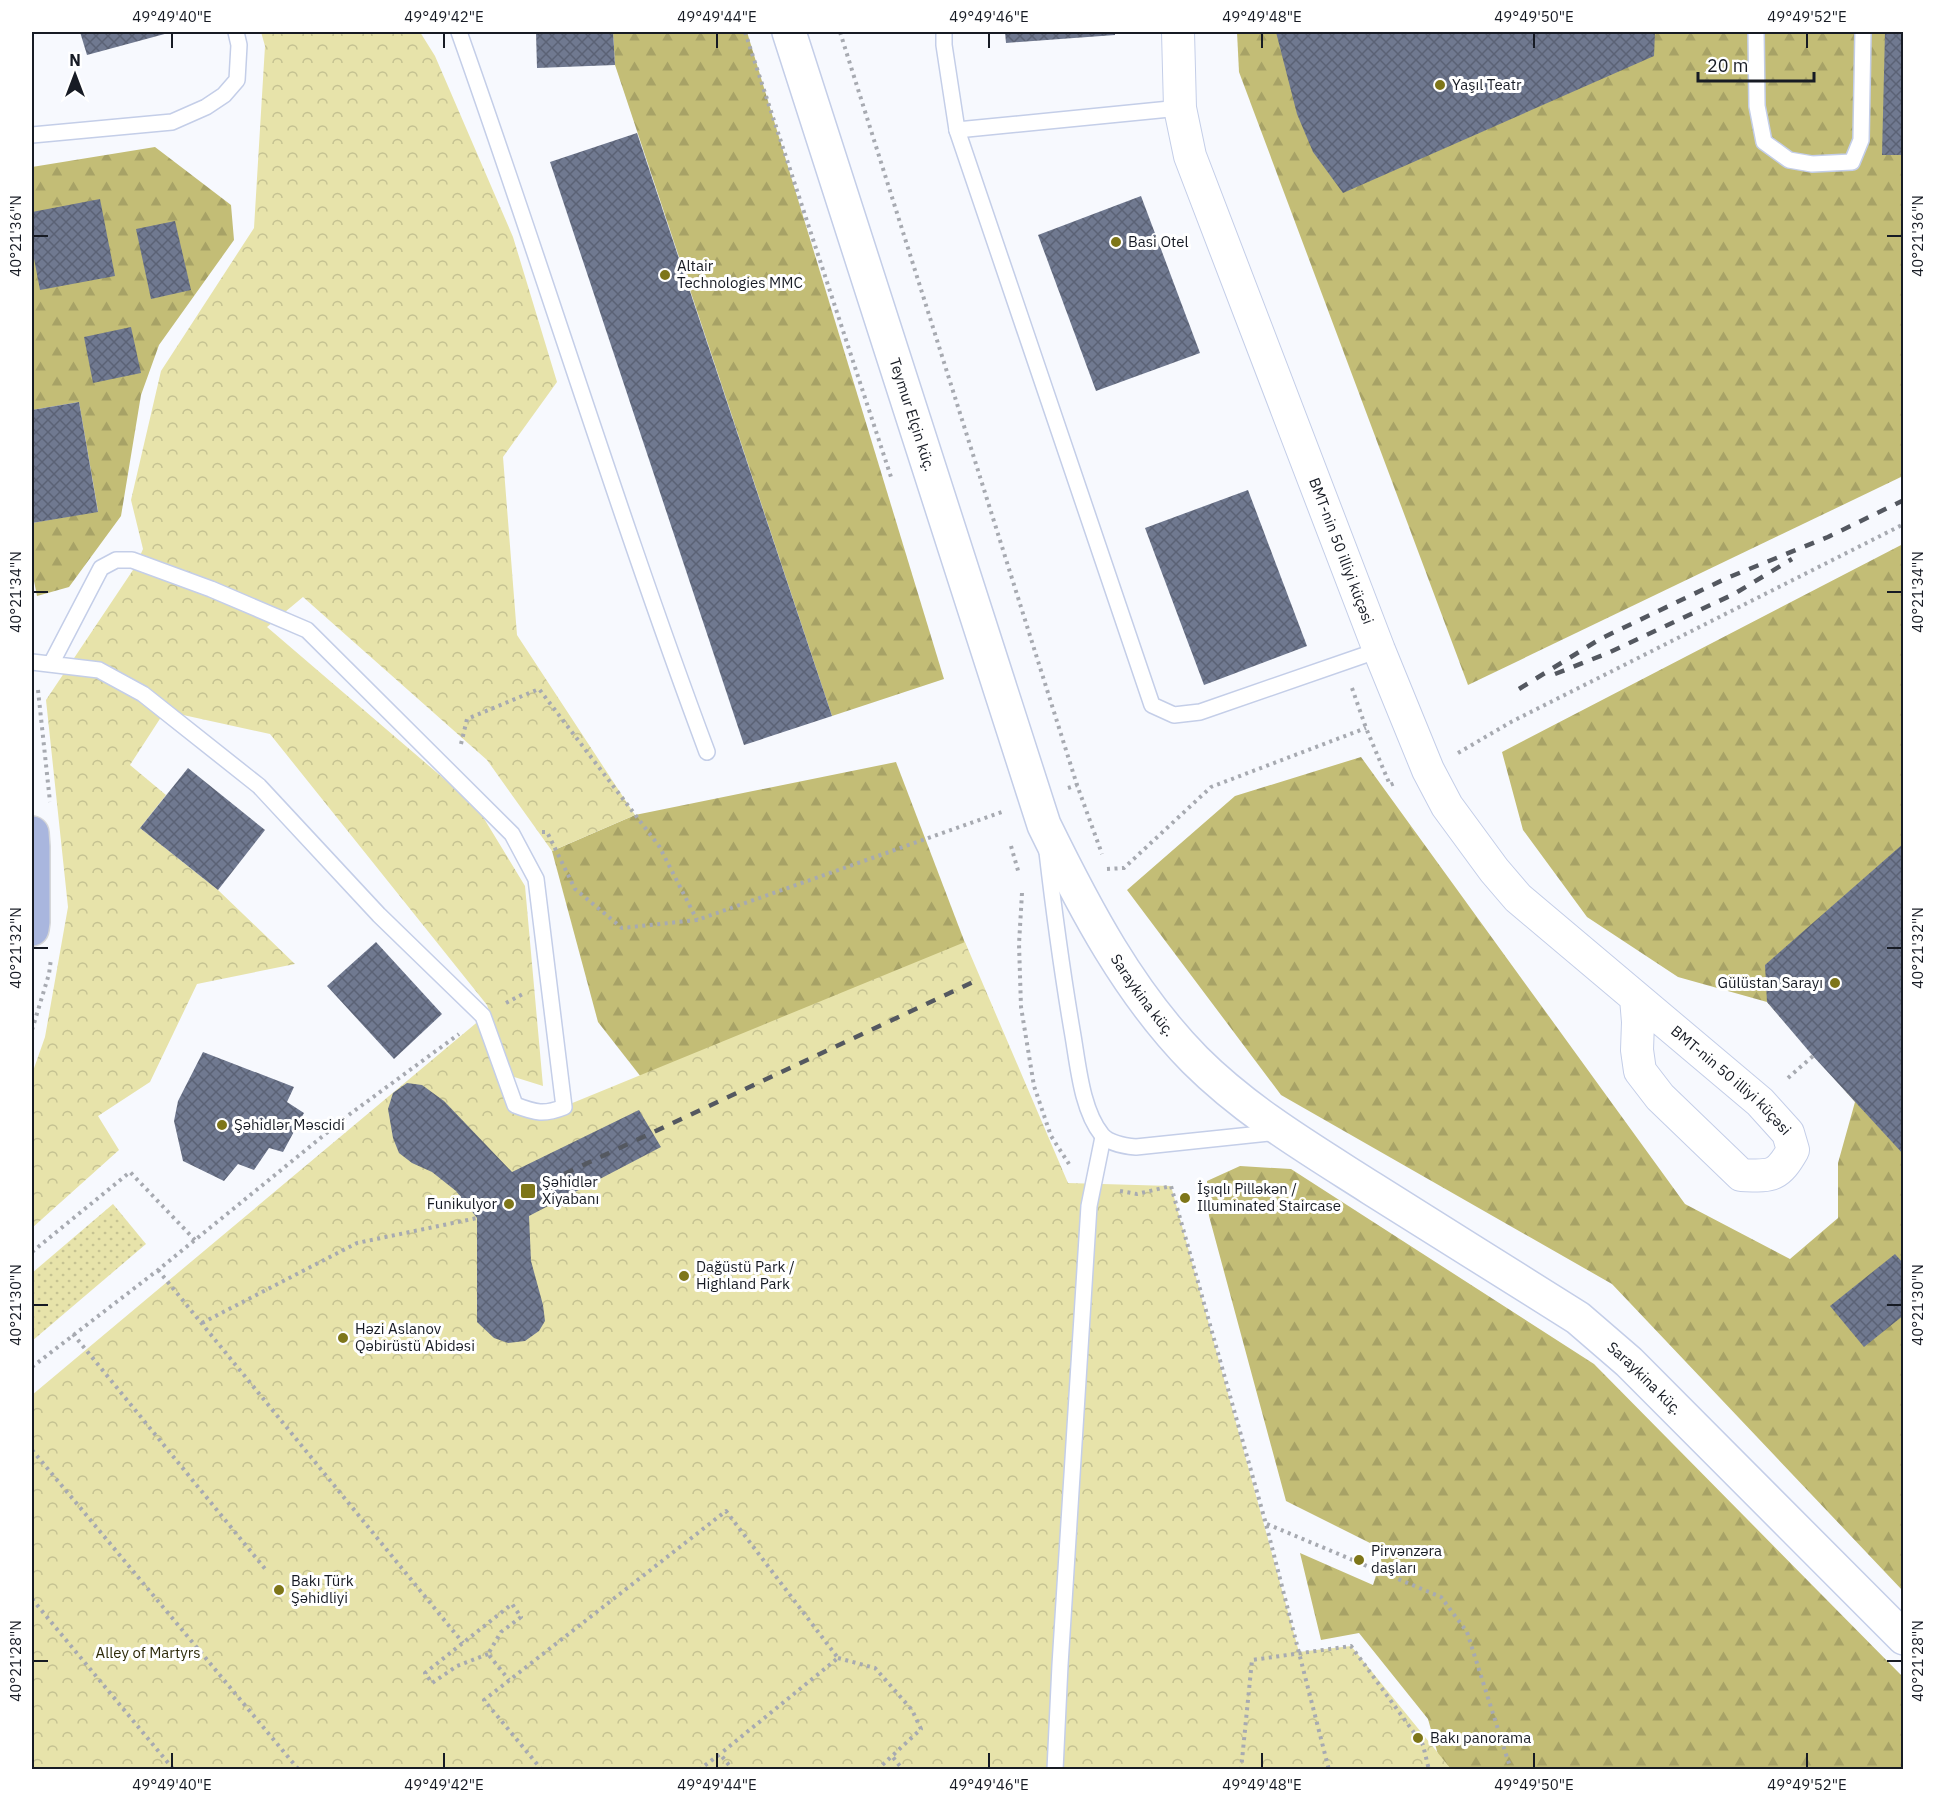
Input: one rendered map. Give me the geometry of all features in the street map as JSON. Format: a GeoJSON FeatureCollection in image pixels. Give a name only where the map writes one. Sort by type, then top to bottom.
{"type":"FeatureCollection","features":[{"type":"Feature","properties":{"kind":"main road"},"geometry":{"type":"LineString","coordinates":[[32,833],[32,928]]}},
{"type":"Feature","properties":{"kind":"street","name":"Teymur Elçin küç."},"geometry":{"type":"LineString","coordinates":[[789,32],[1039,812]]}},
{"type":"Feature","properties":{"kind":"street","name":"BMT-nin 50 illiyi küçəsi"},"geometry":{"type":"LineString","coordinates":[[1178,32],[1180,108],[1190,156],[1379,650],[1428,770],[1447,806],[1494,870],[1518,898],[1760,1102],[1788,1133],[1793,1150],[1783,1167],[1767,1176],[1741,1175],[1660,1097],[1640,1071],[1637,1050],[1636,998]]}},
{"type":"Feature","properties":{"kind":"street","name":"Saraykina küç."},"geometry":{"type":"LineString","coordinates":[[1039,812],[1080,899],[1115,958],[1141,996],[1195,1059],[1243,1102],[1284,1132],[1578,1318],[1629,1362],[1904,1638]]}},
{"type":"Feature","properties":{"kind":"lane"},"geometry":{"type":"LineString","coordinates":[[32,135],[172,122],[206,107],[224,95],[237,80],[239,45],[236,32]]}},
{"type":"Feature","properties":{"kind":"lane"},"geometry":{"type":"LineString","coordinates":[[459,32],[662,633],[707,752]]}},
{"type":"Feature","properties":{"kind":"lane"},"geometry":{"type":"LineString","coordinates":[[944,32],[957,130],[1152,705],[1174,715],[1200,712],[1379,650]]}},
{"type":"Feature","properties":{"kind":"lane"},"geometry":{"type":"LineString","coordinates":[[1756,32],[1757,106],[1764,142],[1789,160],[1812,164],[1852,162],[1861,140],[1863,32]]}},
{"type":"Feature","properties":{"kind":"lane"},"geometry":{"type":"LineString","coordinates":[[957,130],[1180,108]]}},
{"type":"Feature","properties":{"kind":"lane"},"geometry":{"type":"LineString","coordinates":[[32,662],[99,670],[143,694],[259,786],[379,915],[483,1016],[515,1106],[533,1112],[548,1113],[564,1107],[536,879],[512,834],[307,630],[211,589],[132,560],[116,560],[101,568],[51,664]]}},
{"type":"Feature","properties":{"kind":"lane"},"geometry":{"type":"LineString","coordinates":[[1039,812],[1059,956],[1077,1059],[1088,1111],[1103,1137],[1121,1145],[1136,1146],[1284,1132]]}},
{"type":"Feature","properties":{"kind":"lane"},"geometry":{"type":"LineString","coordinates":[[1055,1770],[1089,1206],[1103,1137]]}},
{"type":"Feature","properties":{"kind":"path"},"geometry":{"type":"LineString","coordinates":[[744,32],[893,484]]}},
{"type":"Feature","properties":{"kind":"path"},"geometry":{"type":"LineString","coordinates":[[840,32],[1077,785]]}},
{"type":"Feature","properties":{"kind":"path"},"geometry":{"type":"LineString","coordinates":[[1511,722],[1904,524]]}},
{"type":"Feature","properties":{"kind":"path"},"geometry":{"type":"LineString","coordinates":[[454,775],[467,719],[539,689],[659,846],[697,920]]}},
{"type":"Feature","properties":{"kind":"path"},"geometry":{"type":"LineString","coordinates":[[1124,868],[1211,788],[1366,728]]}},
{"type":"Feature","properties":{"kind":"path"},"geometry":{"type":"LineString","coordinates":[[512,834],[547,832],[575,889],[622,928],[697,920],[1000,812]]}},
{"type":"Feature","properties":{"kind":"path"},"geometry":{"type":"LineString","coordinates":[[32,1367],[158,1270],[351,1114],[483,1016],[549,979]]}},
{"type":"Feature","properties":{"kind":"path"},"geometry":{"type":"LineString","coordinates":[[32,1252],[130,1172],[195,1240]]}},
{"type":"Feature","properties":{"kind":"path"},"geometry":{"type":"LineString","coordinates":[[1171,1186],[1266,1524],[1329,1770]]}},
{"type":"Feature","properties":{"kind":"path"},"geometry":{"type":"LineString","coordinates":[[202,1323],[357,1243],[477,1218]]}},
{"type":"Feature","properties":{"kind":"path"},"geometry":{"type":"LineString","coordinates":[[158,1270],[463,1643]]}},
{"type":"Feature","properties":{"kind":"path"},"geometry":{"type":"LineString","coordinates":[[73,1334],[266,1570]]}},
{"type":"Feature","properties":{"kind":"path"},"geometry":{"type":"LineString","coordinates":[[32,1450],[299,1770]]}},
{"type":"Feature","properties":{"kind":"path"},"geometry":{"type":"LineString","coordinates":[[542,1770],[484,1700],[726,1511],[838,1658],[875,1668],[912,1710],[921,1729],[877,1770]]}},
{"type":"Feature","properties":{"kind":"path"},"geometry":{"type":"LineString","coordinates":[[1266,1524],[1442,1597],[1467,1632],[1511,1770]]}},
{"type":"Feature","properties":{"kind":"path"},"geometry":{"type":"LineString","coordinates":[[32,1599],[174,1770]]}},
{"type":"Feature","properties":{"kind":"path"},"geometry":{"type":"LineString","coordinates":[[512,1604],[521,1617],[501,1632],[488,1654],[458,1666],[432,1683],[424,1673],[512,1604]]}},
{"type":"Feature","properties":{"kind":"path"},"geometry":{"type":"LineString","coordinates":[[1241,1770],[1252,1660],[1351,1646],[1423,1745],[1429,1770]]}},
{"type":"Feature","properties":{"kind":"path"},"geometry":{"type":"LineString","coordinates":[[488,1654],[509,1680]]}},
{"type":"Feature","properties":{"kind":"path"},"geometry":{"type":"LineString","coordinates":[[699,1770],[838,1658]]}},
{"type":"Feature","properties":{"kind":"path"},"geometry":{"type":"LineString","coordinates":[[720,1754],[733,1770]]}},
{"type":"Feature","properties":{"kind":"path"},"geometry":{"type":"LineString","coordinates":[[892,1756],[903,1770]]}},
{"type":"Feature","properties":{"kind":"green space"},"geometry":{"type":"Polygon","coordinates":[[[261,32],[420,32],[435,56],[513,237],[557,382],[503,457],[517,635],[635,815],[552,851],[487,760],[303,597],[267,627],[477,807],[525,886],[543,1086],[511,1076],[487,1005],[270,734],[165,711],[130,765],[166,795],[140,828],[218,890],[295,964],[197,984],[150,1082],[98,1116],[119,1150],[32,1228],[32,1074],[45,1037],[68,907],[46,700],[135,567],[143,549],[131,500],[161,371],[254,228],[265,46],[261,32]]]}},
{"type":"Feature","properties":{"kind":"green space"},"geometry":{"type":"Polygon","coordinates":[[[613,32],[747,32],[944,679],[832,716],[615,65],[613,32]]]}},
{"type":"Feature","properties":{"kind":"green space"},"geometry":{"type":"Polygon","coordinates":[[[1237,32],[1903,32],[1903,476],[1468,685],[1239,72],[1237,32]]]}},
{"type":"Feature","properties":{"kind":"green space"},"geometry":{"type":"Polygon","coordinates":[[[155,147],[231,205],[234,240],[159,345],[141,395],[121,516],[69,587],[37,596],[32,571],[32,523],[98,511],[79,402],[32,410],[32,167],[155,147]]]}},
{"type":"Feature","properties":{"kind":"green space"},"geometry":{"type":"Polygon","coordinates":[[[1903,544],[1903,1591],[1612,1284],[1281,1095],[1127,890],[1235,796],[1361,757],[1685,1204],[1790,1259],[1838,1218],[1838,1163],[1855,1102],[1767,1002],[1678,977],[1587,917],[1523,830],[1502,752],[1903,544]]]}},
{"type":"Feature","properties":{"kind":"green space"},"geometry":{"type":"Polygon","coordinates":[[[896,762],[1039,1137],[659,1100],[598,1022],[552,851],[635,815],[896,762]]]}},
{"type":"Feature","properties":{"kind":"green space","name":"Dağüstü Park / Highland Park"},"geometry":{"type":"Polygon","coordinates":[[[965,942],[1068,1183],[1171,1186],[1299,1652],[1351,1646],[1451,1769],[32,1769],[32,1395],[481,1019],[515,1105],[548,1113],[965,942]]]}},
{"type":"Feature","properties":{"kind":"green space"},"geometry":{"type":"Polygon","coordinates":[[[1240,1166],[1291,1169],[1594,1364],[1903,1677],[1903,1769],[1442,1769],[1428,1719],[1359,1633],[1321,1640],[1300,1553],[1373,1585],[1384,1550],[1286,1501],[1209,1216],[1207,1181],[1240,1166]]]}},
{"type":"Feature","properties":{"kind":"green space"},"geometry":{"type":"Polygon","coordinates":[[[113,1204],[146,1244],[32,1341],[32,1273],[113,1204]]]}},
{"type":"Feature","properties":{"kind":"building"},"geometry":{"type":"Polygon","coordinates":[[[80,32],[172,32],[87,55],[80,32]]]}},
{"type":"Feature","properties":{"kind":"building"},"geometry":{"type":"Polygon","coordinates":[[[536,32],[613,32],[615,65],[537,68],[536,32]]]}},
{"type":"Feature","properties":{"kind":"building"},"geometry":{"type":"Polygon","coordinates":[[[1005,32],[1115,32],[1115,35],[1006,43],[1005,32]]]}},
{"type":"Feature","properties":{"kind":"building","name":"Yaşıl Teatr"},"geometry":{"type":"Polygon","coordinates":[[[1276,32],[1655,32],[1654,56],[1343,193],[1313,152],[1297,114],[1276,32]]]}},
{"type":"Feature","properties":{"kind":"building"},"geometry":{"type":"Polygon","coordinates":[[[1885,32],[1904,32],[1904,155],[1882,155],[1885,32]]]}},
{"type":"Feature","properties":{"kind":"building"},"geometry":{"type":"Polygon","coordinates":[[[637,133],[832,716],[744,745],[550,162],[637,133]]]}},
{"type":"Feature","properties":{"kind":"building"},"geometry":{"type":"Polygon","coordinates":[[[1141,196],[1200,353],[1096,391],[1038,235],[1141,196]]]}},
{"type":"Feature","properties":{"kind":"building"},"geometry":{"type":"Polygon","coordinates":[[[100,199],[115,276],[40,290],[32,248],[32,212],[100,199]]]}},
{"type":"Feature","properties":{"kind":"building"},"geometry":{"type":"Polygon","coordinates":[[[175,221],[191,290],[151,299],[136,229],[175,221]]]}},
{"type":"Feature","properties":{"kind":"building"},"geometry":{"type":"Polygon","coordinates":[[[131,327],[141,373],[93,383],[84,337],[131,327]]]}},
{"type":"Feature","properties":{"kind":"building"},"geometry":{"type":"Polygon","coordinates":[[[79,402],[98,512],[32,523],[32,410],[79,402]]]}},
{"type":"Feature","properties":{"kind":"building"},"geometry":{"type":"Polygon","coordinates":[[[1248,490],[1307,646],[1204,685],[1145,528],[1248,490]]]}},
{"type":"Feature","properties":{"kind":"building"},"geometry":{"type":"Polygon","coordinates":[[[188,768],[265,830],[218,890],[140,828],[188,768]]]}},
{"type":"Feature","properties":{"kind":"building","name":"Gülüstan Sarayı"},"geometry":{"type":"Polygon","coordinates":[[[1904,843],[1904,1155],[1767,1002],[1765,965],[1904,843]]]}},
{"type":"Feature","properties":{"kind":"building"},"geometry":{"type":"Polygon","coordinates":[[[376,942],[442,1014],[394,1059],[327,986],[376,942]]]}},
{"type":"Feature","properties":{"kind":"building"},"geometry":{"type":"Polygon","coordinates":[[[203,1052],[294,1087],[287,1102],[304,1113],[283,1152],[269,1148],[254,1170],[238,1164],[224,1181],[183,1161],[174,1121],[178,1101],[203,1052]]]}},
{"type":"Feature","properties":{"kind":"building","name":"Funikulyor"},"geometry":{"type":"Polygon","coordinates":[[[407,1083],[422,1085],[444,1101],[512,1172],[639,1110],[661,1147],[529,1216],[531,1261],[545,1321],[539,1331],[525,1341],[508,1343],[494,1338],[477,1322],[477,1218],[456,1191],[432,1172],[412,1163],[399,1153],[393,1138],[388,1109],[393,1093],[407,1083]]]}},
{"type":"Feature","properties":{"kind":"building"},"geometry":{"type":"Polygon","coordinates":[[[1895,1254],[1904,1264],[1904,1315],[1864,1347],[1830,1306],[1895,1254]]]}},
{"type":"Feature","properties":{"kind":"railway"},"geometry":{"type":"LineString","coordinates":[[1519,689],[1600,639],[1727,578],[1828,537],[1904,500]]}},
{"type":"Feature","properties":{"kind":"railway"},"geometry":{"type":"LineString","coordinates":[[1555,674],[1608,653],[1734,594],[1792,559]]}},
{"type":"Feature","properties":{"kind":"railway"},"geometry":{"type":"LineString","coordinates":[[528,1191],[973,982]]}},
{"type":"Feature","properties":{"kind":"place","name":"Yaşıl Teatr"},"geometry":{"type":"Point","coordinates":[1440,85]}},
{"type":"Feature","properties":{"kind":"place","name":"Basi Otel"},"geometry":{"type":"Point","coordinates":[1116,242]}},
{"type":"Feature","properties":{"kind":"place","name":"Altair Technologies MMC"},"geometry":{"type":"Point","coordinates":[665,275]}},
{"type":"Feature","properties":{"kind":"place","name":"Gülüstan Sarayı"},"geometry":{"type":"Point","coordinates":[1835,983]}},
{"type":"Feature","properties":{"kind":"place","name":"Şəhidlər Məscidi"},"geometry":{"type":"Point","coordinates":[222,1125]}},
{"type":"Feature","properties":{"kind":"place","name":"Şəhidlər Xiyabanı"},"geometry":{"type":"Point","coordinates":[528,1191]}},
{"type":"Feature","properties":{"kind":"place","name":"İşıqlı Pilləkən / Illuminated Staircase"},"geometry":{"type":"Point","coordinates":[1185,1198]}},
{"type":"Feature","properties":{"kind":"place","name":"Funikulyor"},"geometry":{"type":"Point","coordinates":[509,1204]}},
{"type":"Feature","properties":{"kind":"place","name":"Dağüstü Park / Highland Park"},"geometry":{"type":"Point","coordinates":[684,1276]}},
{"type":"Feature","properties":{"kind":"place","name":"Həzi Aslanov Qəbirüstü Abidəsi"},"geometry":{"type":"Point","coordinates":[343,1338]}},
{"type":"Feature","properties":{"kind":"place","name":"Pirvənzəra daşları"},"geometry":{"type":"Point","coordinates":[1359,1560]}},
{"type":"Feature","properties":{"kind":"place","name":"Bakı Türk Şəhidliyi"},"geometry":{"type":"Point","coordinates":[279,1590]}},
{"type":"Feature","properties":{"kind":"place","name":"Bakı panorama"},"geometry":{"type":"Point","coordinates":[1418,1738]}},
{"type":"Feature","properties":{"kind":"park label","name":"Alley of Martyrs"},"geometry":{"type":"Point","coordinates":[148,1653]}}]}
